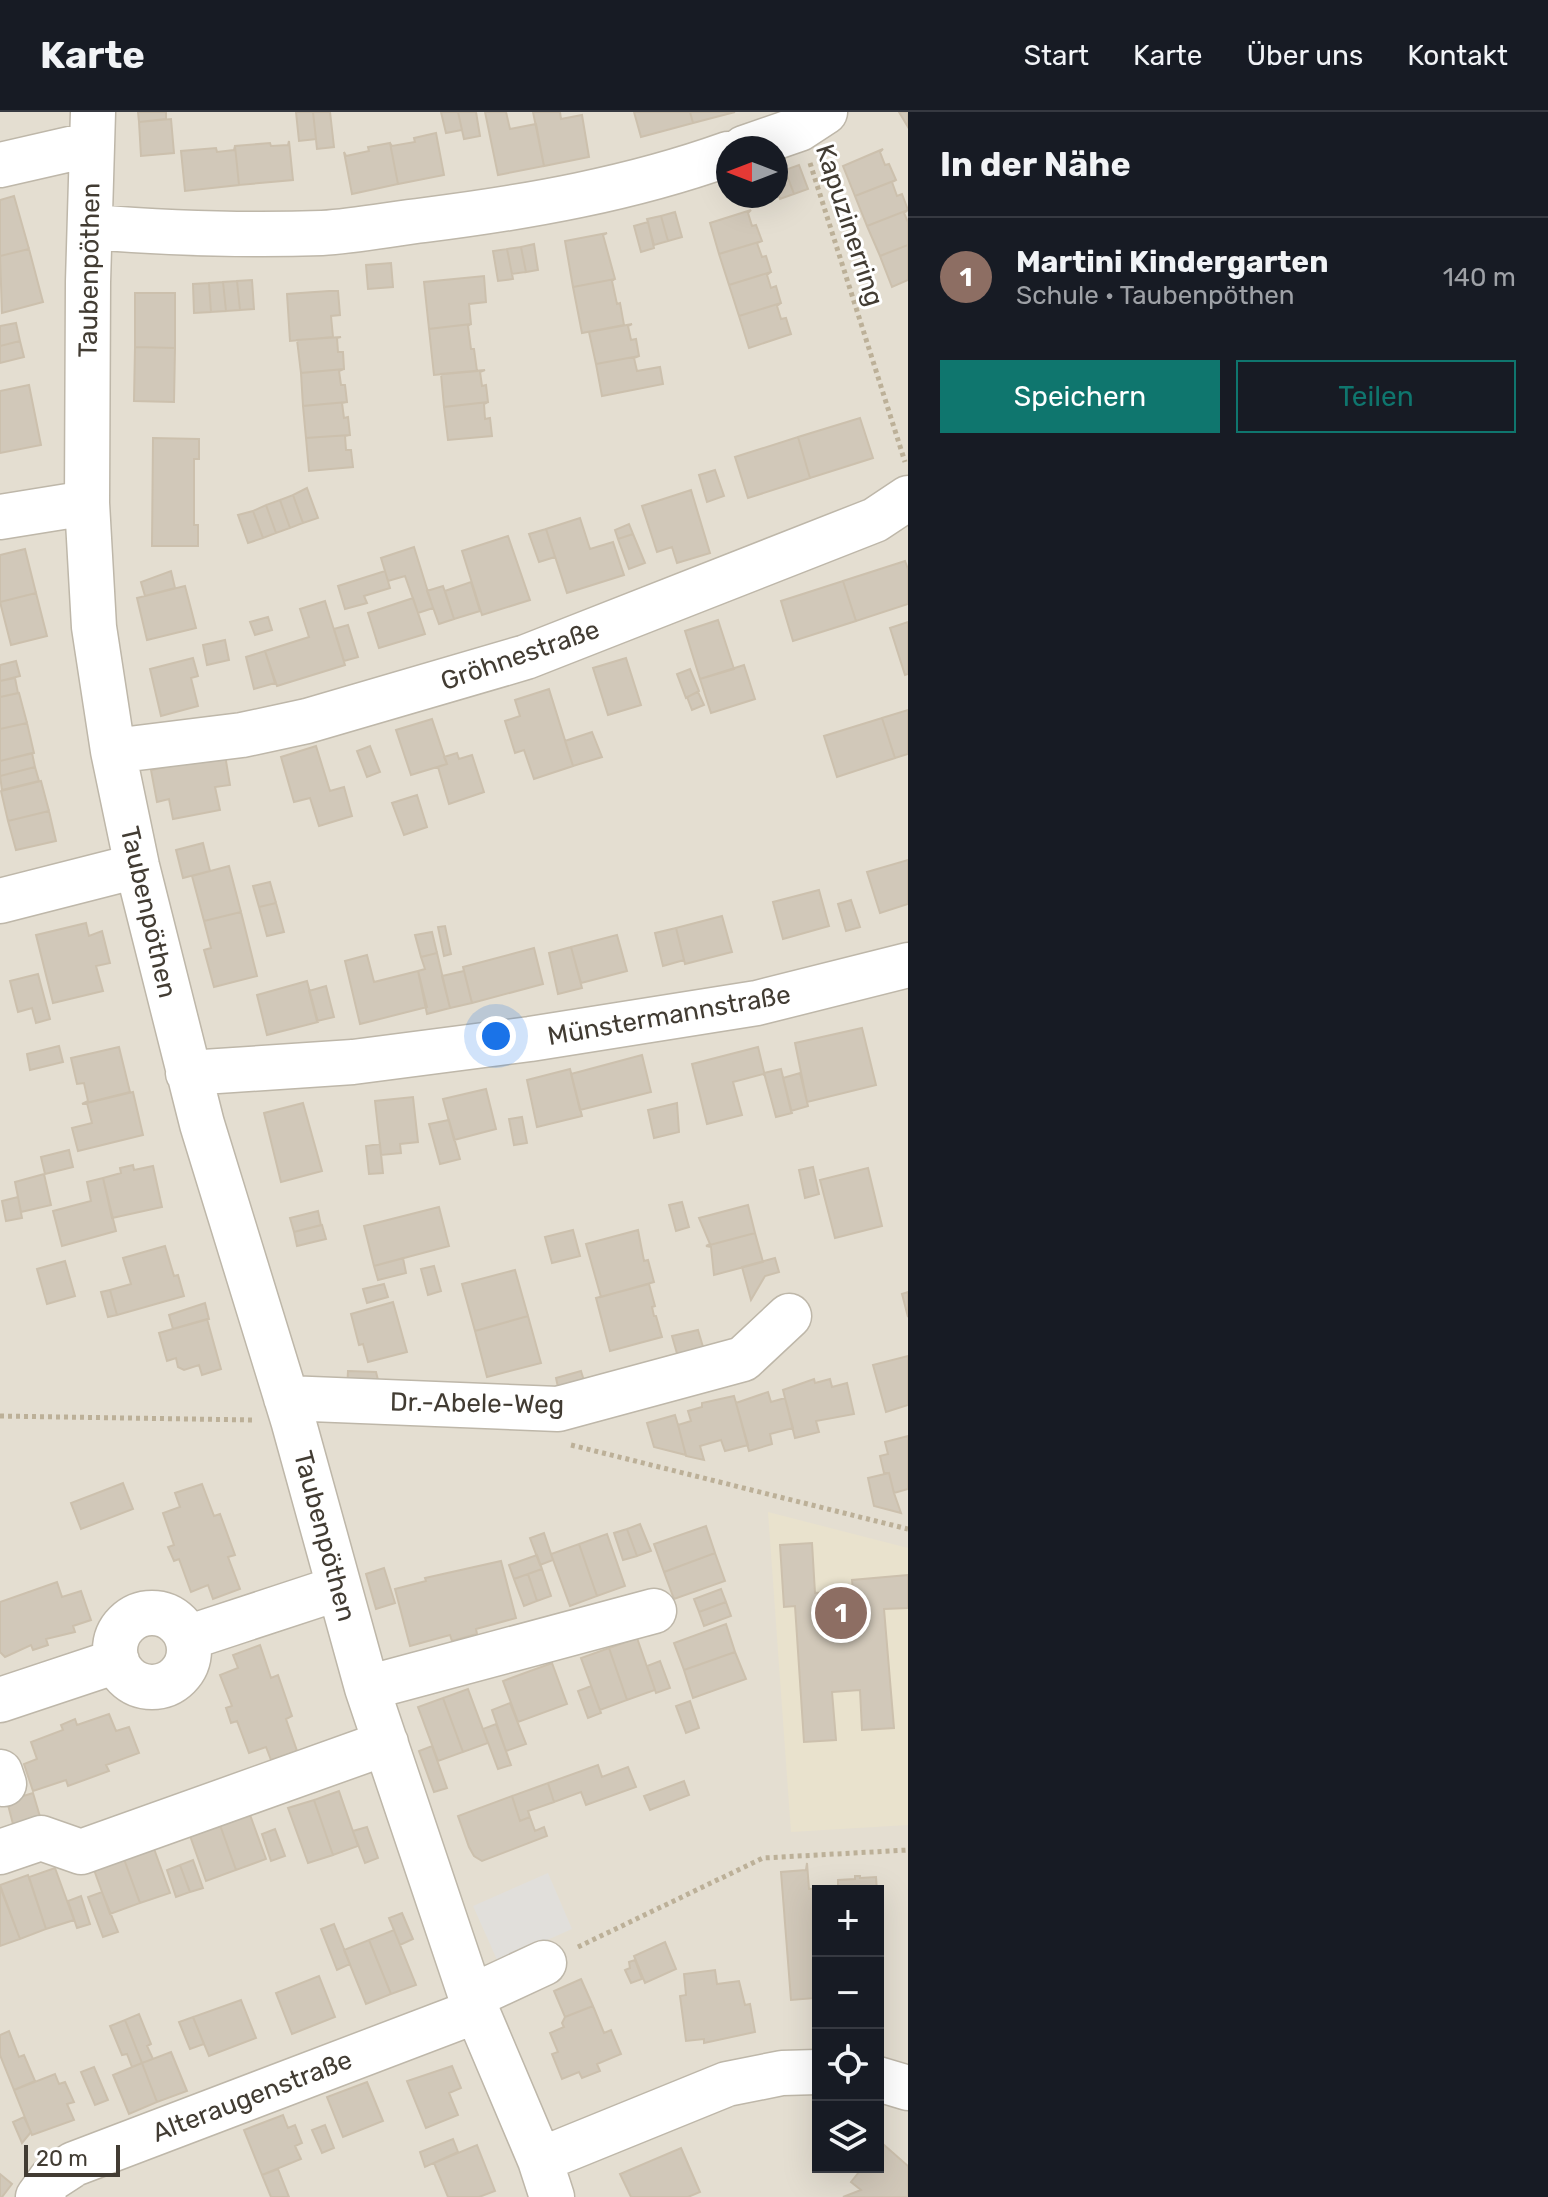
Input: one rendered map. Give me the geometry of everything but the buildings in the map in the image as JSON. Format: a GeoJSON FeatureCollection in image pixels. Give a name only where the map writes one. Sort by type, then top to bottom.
{"type":"FeatureCollection","features":[{"type":"Feature","properties":{"kind":"street"},"geometry":{"type":"LineString","coordinates":[[769,136],[806,118]]}},
{"type":"Feature","properties":{"kind":"street"},"geometry":{"type":"LineString","coordinates":[[0,165],[93,128]]}},
{"type":"Feature","properties":{"kind":"street","name":"Taubenpöthen"},"geometry":{"type":"LineString","coordinates":[[93,128],[88,282],[87,503],[94,627],[113,751],[137,866],[188,1073],[289,1409],[367,1688],[474,2004],[546,2179]]}},
{"type":"Feature","properties":{"kind":"street"},"geometry":{"type":"LineString","coordinates":[[90,227],[186,234],[324,233],[487,212],[581,195],[673,173],[716,158]]}},
{"type":"Feature","properties":{"kind":"street","name":"Gröhnestraße"},"geometry":{"type":"LineString","coordinates":[[113,751],[242,735],[307,721],[526,657],[875,520],[908,498]]}},
{"type":"Feature","properties":{"kind":"street"},"geometry":{"type":"LineString","coordinates":[[0,517],[87,503]]}},
{"type":"Feature","properties":{"kind":"street"},"geometry":{"type":"LineString","coordinates":[[0,901],[137,866]]}},
{"type":"Feature","properties":{"kind":"street","name":"Münstermannstraße"},"geometry":{"type":"LineString","coordinates":[[188,1073],[353,1062],[530,1039],[757,1003],[908,965]]}},
{"type":"Feature","properties":{"kind":"street","name":"Dr.-Abele-Weg"},"geometry":{"type":"LineString","coordinates":[[289,1409],[558,1409],[743,1359],[789,1316]]}},
{"type":"Feature","properties":{"kind":"street"},"geometry":{"type":"LineString","coordinates":[[0,1700],[117,1661],[119,1633],[128,1622],[139,1616],[151,1613],[174,1620],[187,1638],[339,1588]]}},
{"type":"Feature","properties":{"kind":"street"},"geometry":{"type":"LineString","coordinates":[[367,1688],[654,1611]]}},
{"type":"Feature","properties":{"kind":"street"},"geometry":{"type":"LineString","coordinates":[[0,1852],[41,1838],[81,1852],[386,1743]]}},
{"type":"Feature","properties":{"kind":"street","name":"Alteraugenstraße"},"geometry":{"type":"LineString","coordinates":[[38,2197],[51,2179],[74,2164],[474,2004],[544,1963]]}},
{"type":"Feature","properties":{"kind":"street"},"geometry":{"type":"LineString","coordinates":[[546,2179],[727,2084],[782,2073],[812,2072]]}},
{"type":"Feature","properties":{"kind":"street"},"geometry":{"type":"LineString","coordinates":[[884,2081],[908,2088]]}},
{"type":"Feature","properties":{"kind":"path","name":"Kapuzinerring"},"geometry":{"type":"LineString","coordinates":[[806,118],[908,471]]}},
{"type":"Feature","properties":{"kind":"path"},"geometry":{"type":"LineString","coordinates":[[0,1416],[289,1409]]}},
{"type":"Feature","properties":{"kind":"path"},"geometry":{"type":"LineString","coordinates":[[567,1444],[908,1529]]}},
{"type":"Feature","properties":{"kind":"path"},"geometry":{"type":"LineString","coordinates":[[544,1963],[763,1858],[908,1850]]}},
{"type":"Feature","properties":{"kind":"shaded area"},"geometry":{"type":"Polygon","coordinates":[[[0,112],[908,112],[908,2197],[0,2197],[0,112]]]}},
{"type":"Feature","properties":{"kind":"shaded area"},"geometry":{"type":"Polygon","coordinates":[[[768,1512],[908,1548],[908,1825],[791,1832],[768,1512]]]}},
{"type":"Feature","properties":{"kind":"shaded area"},"geometry":{"type":"Polygon","coordinates":[[[548,1873],[572,1929],[498,1962],[473,1906],[548,1873]]]}},
{"type":"Feature","properties":{"kind":"place","name":"Martini Kindergarten"},"geometry":{"type":"Point","coordinates":[841,1613]}}]}
